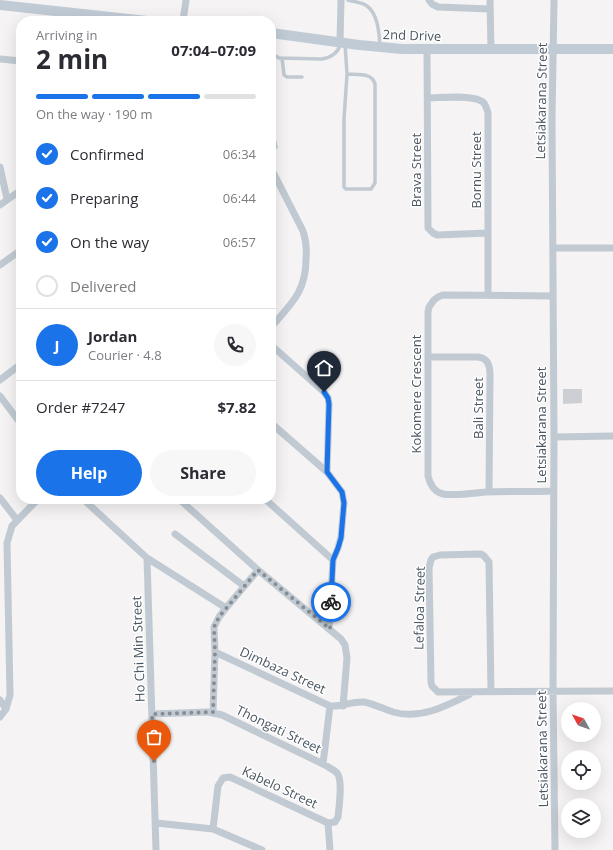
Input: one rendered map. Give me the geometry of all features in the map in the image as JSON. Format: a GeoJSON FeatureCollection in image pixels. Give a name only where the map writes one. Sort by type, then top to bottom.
{"type":"FeatureCollection","features":[{"type":"Feature","properties":{"kind":"street"},"geometry":{"type":"LineString","coordinates":[[184,16],[186,0]]}},
{"type":"Feature","properties":{"kind":"street"},"geometry":{"type":"LineString","coordinates":[[341,0],[343,43]]}},
{"type":"Feature","properties":{"kind":"street"},"geometry":{"type":"LineString","coordinates":[[429,0],[434,6],[438,7],[490,9]]}},
{"type":"Feature","properties":{"kind":"street"},"geometry":{"type":"LineString","coordinates":[[490,0],[491,48]]}},
{"type":"Feature","properties":{"kind":"street","name":"Letsiakarana Street"},"geometry":{"type":"LineString","coordinates":[[554,0],[553,692],[555,850]]}},
{"type":"Feature","properties":{"kind":"street"},"geometry":{"type":"LineString","coordinates":[[0,5],[101,16]]}},
{"type":"Feature","properties":{"kind":"street","name":"2nd Drive"},"geometry":{"type":"LineString","coordinates":[[276,34],[381,47],[427,49],[613,49]]}},
{"type":"Feature","properties":{"kind":"street","name":"Brava Street"},"geometry":{"type":"LineString","coordinates":[[427,49],[428,228],[437,235],[488,233]]}},
{"type":"Feature","properties":{"kind":"street"},"geometry":{"type":"LineString","coordinates":[[0,61],[16,61]]}},
{"type":"Feature","properties":{"kind":"street","name":"Bornu Street"},"geometry":{"type":"LineString","coordinates":[[428,98],[471,98],[480,100],[484,103],[488,113],[488,294]]}},
{"type":"Feature","properties":{"kind":"street"},"geometry":{"type":"LineString","coordinates":[[0,167],[7,200]]}},
{"type":"Feature","properties":{"kind":"street"},"geometry":{"type":"LineString","coordinates":[[276,178],[303,231],[307,250],[306,270],[300,290],[296,298],[276,321]]}},
{"type":"Feature","properties":{"kind":"street"},"geometry":{"type":"LineString","coordinates":[[0,205],[16,194]]}},
{"type":"Feature","properties":{"kind":"street"},"geometry":{"type":"LineString","coordinates":[[553,248],[613,248]]}},
{"type":"Feature","properties":{"kind":"street"},"geometry":{"type":"LineString","coordinates":[[0,266],[16,254]]}},
{"type":"Feature","properties":{"kind":"street","name":"Kokomere Crescent"},"geometry":{"type":"LineString","coordinates":[[553,296],[488,294],[443,295],[438,297],[429,307],[428,312],[428,357],[429,481],[434,488],[442,494],[554,491]]}},
{"type":"Feature","properties":{"kind":"street"},"geometry":{"type":"LineString","coordinates":[[276,349],[324,392],[328,398],[327,472]]}},
{"type":"Feature","properties":{"kind":"street","name":"Bali Street"},"geometry":{"type":"LineString","coordinates":[[428,357],[482,357],[488,362],[490,375],[489,492]]}},
{"type":"Feature","properties":{"kind":"street"},"geometry":{"type":"LineString","coordinates":[[0,380],[16,368]]}},
{"type":"Feature","properties":{"kind":"street"},"geometry":{"type":"LineString","coordinates":[[0,396],[16,417]]}},
{"type":"Feature","properties":{"kind":"street"},"geometry":{"type":"LineString","coordinates":[[276,427],[327,472],[340,488],[344,497],[341,538],[333,560],[330,629]]}},
{"type":"Feature","properties":{"kind":"street"},"geometry":{"type":"LineString","coordinates":[[554,437],[613,436]]}},
{"type":"Feature","properties":{"kind":"street"},"geometry":{"type":"LineString","coordinates":[[0,498],[17,520]]}},
{"type":"Feature","properties":{"kind":"street"},"geometry":{"type":"LineString","coordinates":[[0,717],[6,709],[10,695],[7,543],[12,526],[33,504]]}},
{"type":"Feature","properties":{"kind":"street"},"geometry":{"type":"LineString","coordinates":[[88,504],[147,558],[226,608]]}},
{"type":"Feature","properties":{"kind":"street"},"geometry":{"type":"LineString","coordinates":[[185,504],[258,570],[341,639],[347,651],[342,706]]}},
{"type":"Feature","properties":{"kind":"street"},"geometry":{"type":"LineString","coordinates":[[271,504],[333,560]]}},
{"type":"Feature","properties":{"kind":"street"},"geometry":{"type":"LineString","coordinates":[[175,534],[244,586]]}},
{"type":"Feature","properties":{"kind":"street","name":"Lefaloa Street"},"geometry":{"type":"LineString","coordinates":[[472,693],[438,692],[432,686],[431,682],[429,568],[431,560],[440,555],[480,554],[489,562],[491,692]]}},
{"type":"Feature","properties":{"kind":"street","name":"Ho Chi Min Street"},"geometry":{"type":"LineString","coordinates":[[147,558],[156,850]]}},
{"type":"Feature","properties":{"kind":"street"},"geometry":{"type":"LineString","coordinates":[[213,712],[215,652],[214,627],[219,617],[258,570]]}},
{"type":"Feature","properties":{"kind":"street","name":"Dimbaza Street"},"geometry":{"type":"LineString","coordinates":[[215,652],[330,706],[323,764]]}},
{"type":"Feature","properties":{"kind":"street"},"geometry":{"type":"LineString","coordinates":[[330,706],[342,706],[365,702],[393,712],[413,714],[445,706],[472,693],[613,691]]}},
{"type":"Feature","properties":{"kind":"street"},"geometry":{"type":"LineString","coordinates":[[0,700],[6,709]]}},
{"type":"Feature","properties":{"kind":"street","name":"Thongati Street"},"geometry":{"type":"LineString","coordinates":[[152,714],[213,712],[230,718],[323,764],[336,772],[340,780],[338,819],[335,822],[328,823]]}},
{"type":"Feature","properties":{"kind":"street","name":"Kabelo Street"},"geometry":{"type":"LineString","coordinates":[[214,829],[218,786],[221,780],[226,777],[230,777],[328,823],[330,850]]}},
{"type":"Feature","properties":{"kind":"street"},"geometry":{"type":"LineString","coordinates":[[156,823],[214,829],[262,850]]}},
{"type":"Feature","properties":{"kind":"lane"},"geometry":{"type":"LineString","coordinates":[[348,0],[366,5],[371,10],[377,24],[381,47]]}},
{"type":"Feature","properties":{"kind":"lane"},"geometry":{"type":"LineString","coordinates":[[276,55],[282,58],[325,58],[336,52],[343,43]]}},
{"type":"Feature","properties":{"kind":"lane"},"geometry":{"type":"LineString","coordinates":[[343,43],[347,74],[344,119],[344,187],[352,190],[371,189],[376,183],[374,80],[368,75],[347,74]]}},
{"type":"Feature","properties":{"kind":"lane"},"geometry":{"type":"LineString","coordinates":[[282,58],[283,74],[285,76],[302,77]]}},
{"type":"Feature","properties":{"kind":"building"},"geometry":{"type":"Polygon","coordinates":[[[563,389],[582,389],[582,403],[563,404],[563,389]]]}},
{"type":"Feature","properties":{"kind":"way so far"},"geometry":{"type":"LineString","coordinates":[[154,761],[152,714],[213,712],[215,652],[214,627],[219,617],[258,570],[330,629],[331,602]]}},
{"type":"Feature","properties":{"kind":"route"},"geometry":{"type":"LineString","coordinates":[[324,392],[328,396],[329,404],[327,472],[336,482],[344,497],[341,538],[333,560],[331,602]]}}]}
